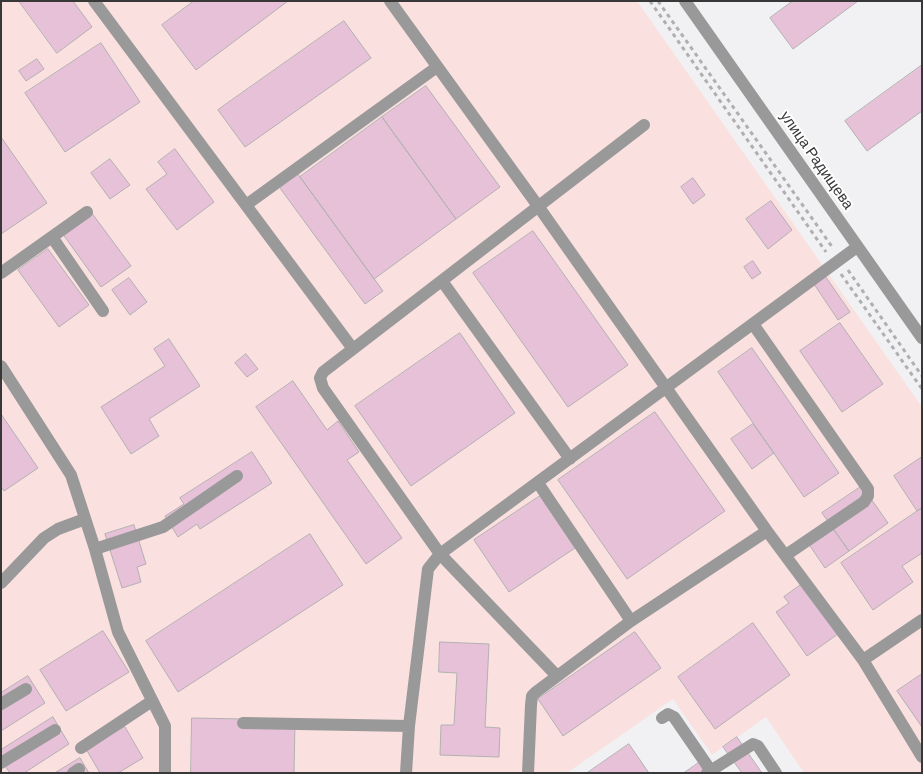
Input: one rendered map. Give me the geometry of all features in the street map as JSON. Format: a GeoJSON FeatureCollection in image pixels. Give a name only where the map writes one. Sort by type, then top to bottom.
{"type":"FeatureCollection","features":[{"type":"Feature","properties":{"kind":"street"},"geometry":{"type":"LineString","coordinates":[[94,1],[353,349]]}},
{"type":"Feature","properties":{"kind":"street"},"geometry":{"type":"LineString","coordinates":[[390,1],[538,206],[767,531],[863,660],[922,757]]}},
{"type":"Feature","properties":{"kind":"street","name":"улица Радищева"},"geometry":{"type":"LineString","coordinates":[[685,1],[922,338]]}},
{"type":"Feature","properties":{"kind":"street"},"geometry":{"type":"LineString","coordinates":[[246,205],[437,67]]}},
{"type":"Feature","properties":{"kind":"street"},"geometry":{"type":"LineString","coordinates":[[557,676],[440,554],[321,385],[320,378],[323,372],[644,125]]}},
{"type":"Feature","properties":{"kind":"street"},"geometry":{"type":"LineString","coordinates":[[1,273],[87,212]]}},
{"type":"Feature","properties":{"kind":"street"},"geometry":{"type":"LineString","coordinates":[[52,237],[103,311]]}},
{"type":"Feature","properties":{"kind":"street"},"geometry":{"type":"LineString","coordinates":[[406,773],[409,726],[428,568],[440,554],[857,247]]}},
{"type":"Feature","properties":{"kind":"street"},"geometry":{"type":"LineString","coordinates":[[442,280],[570,459]]}},
{"type":"Feature","properties":{"kind":"street"},"geometry":{"type":"LineString","coordinates":[[753,324],[868,489],[868,496],[864,502],[786,555]]}},
{"type":"Feature","properties":{"kind":"street"},"geometry":{"type":"LineString","coordinates":[[1,366],[71,475],[95,549],[118,632],[165,726],[165,773]]}},
{"type":"Feature","properties":{"kind":"street"},"geometry":{"type":"LineString","coordinates":[[95,549],[163,527],[238,476]]}},
{"type":"Feature","properties":{"kind":"street"},"geometry":{"type":"LineString","coordinates":[[538,483],[631,621]]}},
{"type":"Feature","properties":{"kind":"street"},"geometry":{"type":"LineString","coordinates":[[1,583],[44,538],[58,529],[85,519]]}},
{"type":"Feature","properties":{"kind":"street"},"geometry":{"type":"LineString","coordinates":[[528,773],[532,696],[631,621],[767,531]]}},
{"type":"Feature","properties":{"kind":"street"},"geometry":{"type":"LineString","coordinates":[[863,660],[922,620]]}},
{"type":"Feature","properties":{"kind":"street"},"geometry":{"type":"LineString","coordinates":[[1,704],[26,689]]}},
{"type":"Feature","properties":{"kind":"street"},"geometry":{"type":"LineString","coordinates":[[81,748],[152,701]]}},
{"type":"Feature","properties":{"kind":"street"},"geometry":{"type":"LineString","coordinates":[[662,718],[668,714],[674,717],[709,772],[753,744],[758,746],[776,773]]}},
{"type":"Feature","properties":{"kind":"street"},"geometry":{"type":"LineString","coordinates":[[243,723],[409,726]]}},
{"type":"Feature","properties":{"kind":"street"},"geometry":{"type":"LineString","coordinates":[[1,763],[55,730]]}},
{"type":"Feature","properties":{"kind":"path"},"geometry":{"type":"LineString","coordinates":[[650,1],[922,376]]}},
{"type":"Feature","properties":{"kind":"path"},"geometry":{"type":"LineString","coordinates":[[658,1],[837,261],[922,389]]}},
{"type":"Feature","properties":{"kind":"shaded area"},"geometry":{"type":"Polygon","coordinates":[[[1,1],[637,1],[922,407],[922,773],[804,773],[766,717],[712,755],[673,699],[567,773],[1,773],[1,1]]]}},
{"type":"Feature","properties":{"kind":"building"},"geometry":{"type":"Polygon","coordinates":[[[19,1],[73,1],[92,27],[57,53],[19,1]]]}},
{"type":"Feature","properties":{"kind":"building"},"geometry":{"type":"Polygon","coordinates":[[[194,1],[288,1],[196,70],[162,25],[194,1]]]}},
{"type":"Feature","properties":{"kind":"building"},"geometry":{"type":"Polygon","coordinates":[[[793,1],[858,1],[793,49],[770,18],[793,1]]]}},
{"type":"Feature","properties":{"kind":"building"},"geometry":{"type":"Polygon","coordinates":[[[344,21],[371,58],[245,147],[218,110],[344,21]]]}},
{"type":"Feature","properties":{"kind":"building"},"geometry":{"type":"Polygon","coordinates":[[[101,43],[140,102],[65,152],[25,93],[101,43]]]}},
{"type":"Feature","properties":{"kind":"building"},"geometry":{"type":"Polygon","coordinates":[[[37,59],[44,69],[26,81],[19,71],[37,59]]]}},
{"type":"Feature","properties":{"kind":"building"},"geometry":{"type":"Polygon","coordinates":[[[922,65],[922,111],[867,151],[845,121],[922,65]]]}},
{"type":"Feature","properties":{"kind":"building"},"geometry":{"type":"Polygon","coordinates":[[[426,86],[500,187],[456,219],[382,117],[426,86]]]}},
{"type":"Feature","properties":{"kind":"building"},"geometry":{"type":"Polygon","coordinates":[[[382,117],[456,219],[374,279],[300,177],[382,117]]]}},
{"type":"Feature","properties":{"kind":"building"},"geometry":{"type":"Polygon","coordinates":[[[1,137],[47,203],[1,234],[1,137]]]}},
{"type":"Feature","properties":{"kind":"building"},"geometry":{"type":"Polygon","coordinates":[[[175,149],[214,202],[177,230],[146,189],[167,174],[158,162],[175,149]]]}},
{"type":"Feature","properties":{"kind":"building"},"geometry":{"type":"Polygon","coordinates":[[[110,159],[130,185],[110,199],[91,173],[110,159]]]}},
{"type":"Feature","properties":{"kind":"building"},"geometry":{"type":"Polygon","coordinates":[[[295,170],[383,291],[365,304],[277,184],[295,170]]]}},
{"type":"Feature","properties":{"kind":"building"},"geometry":{"type":"Polygon","coordinates":[[[693,178],[705,195],[693,204],[681,187],[693,178]]]}},
{"type":"Feature","properties":{"kind":"building"},"geometry":{"type":"Polygon","coordinates":[[[771,201],[792,230],[768,249],[746,219],[771,201]]]}},
{"type":"Feature","properties":{"kind":"building"},"geometry":{"type":"Polygon","coordinates":[[[91,212],[131,266],[101,287],[62,233],[91,212]]]}},
{"type":"Feature","properties":{"kind":"building"},"geometry":{"type":"Polygon","coordinates":[[[533,231],[628,365],[568,407],[473,273],[533,231]]]}},
{"type":"Feature","properties":{"kind":"building"},"geometry":{"type":"Polygon","coordinates":[[[48,249],[89,305],[59,327],[18,270],[48,249]]]}},
{"type":"Feature","properties":{"kind":"building"},"geometry":{"type":"Polygon","coordinates":[[[753,261],[761,273],[752,279],[744,267],[753,261]]]}},
{"type":"Feature","properties":{"kind":"building"},"geometry":{"type":"Polygon","coordinates":[[[825,276],[850,312],[838,320],[814,284],[825,276]]]}},
{"type":"Feature","properties":{"kind":"building"},"geometry":{"type":"Polygon","coordinates":[[[129,278],[147,302],[130,315],[112,290],[129,278]]]}},
{"type":"Feature","properties":{"kind":"building"},"geometry":{"type":"Polygon","coordinates":[[[840,323],[883,384],[842,412],[800,351],[840,323]]]}},
{"type":"Feature","properties":{"kind":"building"},"geometry":{"type":"Polygon","coordinates":[[[460,333],[515,413],[411,486],[355,406],[460,333]]]}},
{"type":"Feature","properties":{"kind":"building"},"geometry":{"type":"Polygon","coordinates":[[[169,339],[200,386],[149,419],[159,436],[131,454],[101,407],[165,366],[154,349],[169,339]]]}},
{"type":"Feature","properties":{"kind":"building"},"geometry":{"type":"Polygon","coordinates":[[[752,348],[839,473],[804,497],[718,372],[752,348]]]}},
{"type":"Feature","properties":{"kind":"building"},"geometry":{"type":"Polygon","coordinates":[[[246,354],[258,369],[247,377],[235,363],[246,354]]]}},
{"type":"Feature","properties":{"kind":"building"},"geometry":{"type":"Polygon","coordinates":[[[293,381],[327,430],[338,421],[359,452],[347,460],[402,538],[366,564],[256,407],[293,381]]]}},
{"type":"Feature","properties":{"kind":"building"},"geometry":{"type":"Polygon","coordinates":[[[655,412],[725,511],[627,579],[558,480],[655,412]]]}},
{"type":"Feature","properties":{"kind":"building"},"geometry":{"type":"Polygon","coordinates":[[[1,414],[38,468],[4,491],[1,486],[1,414]]]}},
{"type":"Feature","properties":{"kind":"building"},"geometry":{"type":"Polygon","coordinates":[[[753,424],[774,453],[752,469],[731,439],[753,424]]]}},
{"type":"Feature","properties":{"kind":"building"},"geometry":{"type":"Polygon","coordinates":[[[252,452],[272,483],[200,529],[197,524],[178,537],[165,516],[184,504],[180,498],[252,452]]]}},
{"type":"Feature","properties":{"kind":"building"},"geometry":{"type":"Polygon","coordinates":[[[922,457],[922,508],[917,511],[894,476],[922,457]]]}},
{"type":"Feature","properties":{"kind":"building"},"geometry":{"type":"Polygon","coordinates":[[[862,486],[888,523],[849,551],[822,513],[862,486]]]}},
{"type":"Feature","properties":{"kind":"building"},"geometry":{"type":"Polygon","coordinates":[[[540,496],[575,548],[509,592],[474,540],[540,496]]]}},
{"type":"Feature","properties":{"kind":"building"},"geometry":{"type":"Polygon","coordinates":[[[922,508],[922,553],[902,566],[913,582],[873,610],[841,563],[922,508]]]}},
{"type":"Feature","properties":{"kind":"building"},"geometry":{"type":"Polygon","coordinates":[[[134,525],[146,564],[137,567],[141,582],[122,588],[105,534],[134,525]]]}},
{"type":"Feature","properties":{"kind":"building"},"geometry":{"type":"Polygon","coordinates":[[[831,526],[849,551],[825,568],[808,543],[831,526]]]}},
{"type":"Feature","properties":{"kind":"building"},"geometry":{"type":"Polygon","coordinates":[[[310,534],[343,585],[178,692],[146,641],[310,534]]]}},
{"type":"Feature","properties":{"kind":"building"},"geometry":{"type":"Polygon","coordinates":[[[802,584],[838,634],[807,656],[776,612],[789,603],[784,597],[802,584]]]}},
{"type":"Feature","properties":{"kind":"building"},"geometry":{"type":"Polygon","coordinates":[[[753,623],[790,675],[715,729],[678,677],[753,623]]]}},
{"type":"Feature","properties":{"kind":"building"},"geometry":{"type":"Polygon","coordinates":[[[103,631],[129,672],[66,711],[40,670],[103,631]]]}},
{"type":"Feature","properties":{"kind":"building"},"geometry":{"type":"Polygon","coordinates":[[[635,632],[661,668],[563,736],[538,699],[635,632]]]}},
{"type":"Feature","properties":{"kind":"building"},"geometry":{"type":"Polygon","coordinates":[[[440,642],[489,644],[485,727],[500,728],[499,757],[440,755],[441,725],[454,725],[457,673],[439,672],[440,642]]]}},
{"type":"Feature","properties":{"kind":"building"},"geometry":{"type":"Polygon","coordinates":[[[922,674],[922,727],[897,691],[922,674]]]}},
{"type":"Feature","properties":{"kind":"building"},"geometry":{"type":"Polygon","coordinates":[[[28,676],[45,703],[1,731],[1,693],[28,676]]]}},
{"type":"Feature","properties":{"kind":"building"},"geometry":{"type":"Polygon","coordinates":[[[53,717],[69,744],[24,773],[10,773],[1,760],[1,750],[53,717]]]}},
{"type":"Feature","properties":{"kind":"building"},"geometry":{"type":"Polygon","coordinates":[[[192,718],[295,720],[294,773],[191,773],[192,718]]]}},
{"type":"Feature","properties":{"kind":"building"},"geometry":{"type":"Polygon","coordinates":[[[125,727],[143,758],[118,773],[100,773],[86,749],[125,727]]]}},
{"type":"Feature","properties":{"kind":"building"},"geometry":{"type":"Polygon","coordinates":[[[737,737],[762,773],[742,773],[723,747],[737,737]]]}},
{"type":"Feature","properties":{"kind":"building"},"geometry":{"type":"Polygon","coordinates":[[[629,744],[649,773],[587,773],[629,744]]]}},
{"type":"Feature","properties":{"kind":"building"},"geometry":{"type":"Polygon","coordinates":[[[80,758],[89,773],[55,773],[80,758]]]}},
{"type":"Feature","properties":{"kind":"building"},"geometry":{"type":"Polygon","coordinates":[[[704,759],[714,773],[684,773],[704,759]]]}}]}
